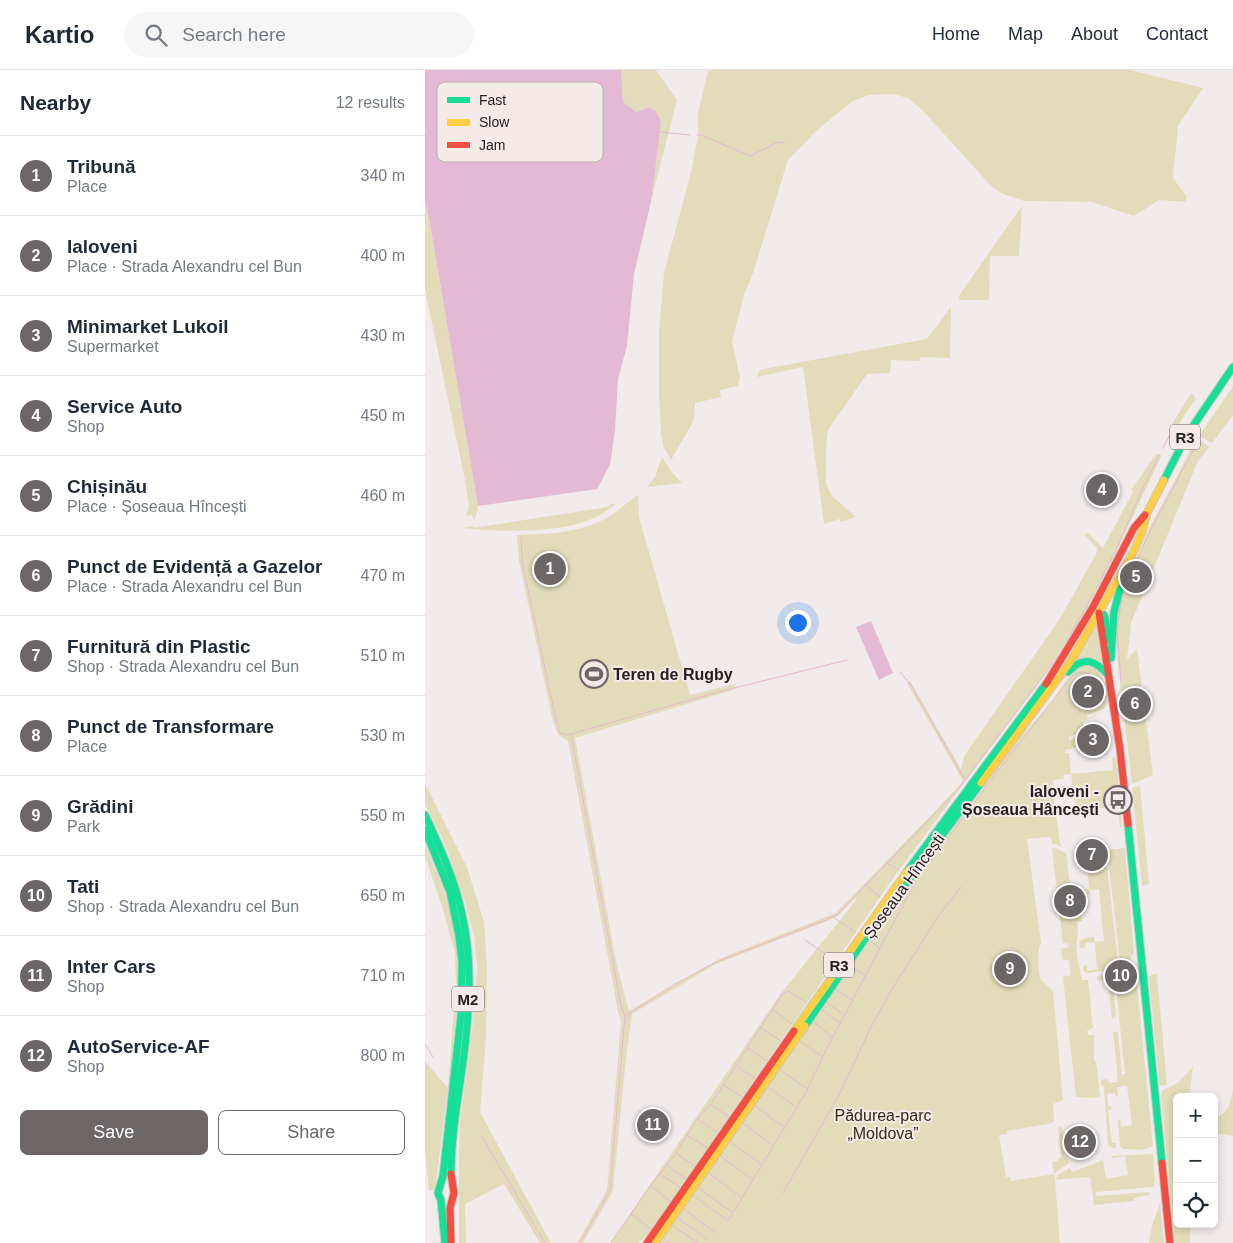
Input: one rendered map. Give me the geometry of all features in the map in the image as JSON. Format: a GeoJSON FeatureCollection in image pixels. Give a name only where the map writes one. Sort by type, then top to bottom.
{"type":"FeatureCollection","features":[{"type":"Feature","properties":{"kind":"main road","name":"R3"},"geometry":{"type":"LineString","coordinates":[[1111,658],[1114,606],[1119,588],[1131,563],[1142,532],[1147,513],[1187,435],[1233,367]]}},
{"type":"Feature","properties":{"kind":"main road","name":"R3"},"geometry":{"type":"LineString","coordinates":[[1098,612],[1100,602],[1122,558],[1134,528],[1147,513]]}},
{"type":"Feature","properties":{"kind":"main road","name":"Șoseaua Hîncești"},"geometry":{"type":"LineString","coordinates":[[647,1243],[885,900],[1040,693],[1087,618],[1124,549]]}},
{"type":"Feature","properties":{"kind":"main road","name":"Șoseaua Hîncești"},"geometry":{"type":"LineString","coordinates":[[655,1243],[865,939],[1060,676],[1080,646],[1133,553]]}},
{"type":"Feature","properties":{"kind":"main road","name":"R3"},"geometry":{"type":"LineString","coordinates":[[1087,618],[1090,614],[1098,612]]}},
{"type":"Feature","properties":{"kind":"main road","name":"R3"},"geometry":{"type":"LineString","coordinates":[[1040,693],[1058,670],[1093,614],[1098,612]]}},
{"type":"Feature","properties":{"kind":"main road"},"geometry":{"type":"LineString","coordinates":[[1098,612],[1104,615],[1105,618],[1116,698],[1114,705]]}},
{"type":"Feature","properties":{"kind":"main road"},"geometry":{"type":"LineString","coordinates":[[1098,612],[1120,749],[1170,1243]]}},
{"type":"Feature","properties":{"kind":"main road","name":"R3"},"geometry":{"type":"LineString","coordinates":[[989,772],[1019,737],[1073,666],[1083,661],[1092,662],[1100,666],[1109,676]]}},
{"type":"Feature","properties":{"kind":"main road","name":"M2"},"geometry":{"type":"LineString","coordinates":[[425,815],[457,895],[467,946],[468,999],[452,1141],[453,1196],[451,1200],[451,1243]]}},
{"type":"Feature","properties":{"kind":"main road","name":"M2"},"geometry":{"type":"LineString","coordinates":[[425,830],[450,892],[462,962],[461,1016],[441,1188],[438,1193],[441,1200],[444,1243]]}},
{"type":"Feature","properties":{"kind":"main road"},"geometry":{"type":"LineString","coordinates":[[441,1188],[445,1186],[452,1189]]}},
{"type":"Feature","properties":{"kind":"main road"},"geometry":{"type":"LineString","coordinates":[[441,1200],[451,1200]]}},
{"type":"Feature","properties":{"kind":"main road"},"geometry":{"type":"LineString","coordinates":[[640,1243],[654,1233]]}},
{"type":"Feature","properties":{"kind":"green space"},"geometry":{"type":"Polygon","coordinates":[[[621,70],[656,70],[677,100],[652,197],[661,122],[656,111],[649,107],[636,112],[623,102],[621,70]]]}},
{"type":"Feature","properties":{"kind":"green space"},"geometry":{"type":"Polygon","coordinates":[[[708,70],[1130,70],[1203,88],[1178,126],[1173,178],[1187,197],[1185,202],[1159,200],[1134,216],[1092,202],[1025,201],[1003,194],[993,188],[922,110],[908,98],[893,94],[869,95],[853,101],[817,130],[788,160],[753,273],[744,295],[732,341],[740,377],[738,386],[720,390],[721,397],[695,403],[694,420],[671,460],[664,448],[661,433],[659,395],[659,332],[664,273],[691,172],[698,136],[698,113],[708,70]]]}},
{"type":"Feature","properties":{"kind":"green space"},"geometry":{"type":"Polygon","coordinates":[[[425,203],[478,506],[475,519],[473,520],[472,515],[466,516],[469,507],[465,480],[425,290],[425,203]]]}},
{"type":"Feature","properties":{"kind":"green space"},"geometry":{"type":"Polygon","coordinates":[[[1022,206],[1019,256],[990,256],[989,300],[959,300],[960,294],[1022,206]]]}},
{"type":"Feature","properties":{"kind":"green space"},"geometry":{"type":"Polygon","coordinates":[[[951,307],[950,358],[920,357],[919,361],[891,360],[890,373],[867,374],[828,430],[826,483],[832,496],[856,517],[841,522],[840,519],[824,524],[803,367],[757,377],[759,371],[927,339],[951,307]]]}},
{"type":"Feature","properties":{"kind":"green space"},"geometry":{"type":"Polygon","coordinates":[[[1233,386],[1233,415],[1212,443],[1199,436],[1233,386]]]}},
{"type":"Feature","properties":{"kind":"green space"},"geometry":{"type":"Polygon","coordinates":[[[1191,393],[1196,398],[1177,427],[1172,424],[1191,393]]]}},
{"type":"Feature","properties":{"kind":"green space"},"geometry":{"type":"Polygon","coordinates":[[[1197,438],[1209,447],[1198,461],[1131,623],[1127,659],[1137,649],[1153,775],[1132,784],[1118,665],[1116,633],[1120,600],[1124,586],[1149,529],[1197,438]]]}},
{"type":"Feature","properties":{"kind":"green space"},"geometry":{"type":"Polygon","coordinates":[[[1156,454],[1161,455],[1161,457],[1114,556],[1082,617],[1042,679],[899,870],[647,1235],[639,1243],[610,1243],[782,992],[857,899],[855,898],[838,916],[716,964],[632,1014],[613,1191],[583,1243],[577,1243],[607,1190],[621,1021],[568,741],[558,735],[553,722],[519,561],[517,535],[565,532],[588,526],[610,516],[638,495],[639,517],[690,695],[735,684],[736,689],[575,738],[617,966],[629,1011],[719,959],[836,913],[936,810],[963,781],[907,683],[910,681],[961,769],[964,756],[1061,617],[1097,552],[1097,548],[1084,534],[1088,533],[1103,548],[1133,492],[1131,490],[1156,454]]]}},
{"type":"Feature","properties":{"kind":"green space"},"geometry":{"type":"Polygon","coordinates":[[[662,457],[682,483],[647,487],[655,477],[662,457]]]}},
{"type":"Feature","properties":{"kind":"green space"},"geometry":{"type":"Polygon","coordinates":[[[611,504],[616,504],[602,514],[574,525],[559,528],[509,531],[463,528],[608,507],[611,504]]]}},
{"type":"Feature","properties":{"kind":"green space"},"geometry":{"type":"Polygon","coordinates":[[[1098,623],[1106,668],[1076,659],[1098,623]]]}},
{"type":"Feature","properties":{"kind":"green space","name":"Pădurea-parc „Moldova”"},"geometry":{"type":"Polygon","coordinates":[[[1080,666],[1088,666],[1094,668],[1102,677],[1108,703],[1104,709],[1087,715],[1087,718],[1099,715],[1083,721],[1084,731],[1069,737],[1069,740],[1079,737],[1079,745],[1065,750],[1065,753],[1069,753],[1071,774],[1063,775],[1064,779],[1053,780],[1052,787],[1060,844],[1064,848],[1052,844],[1051,837],[1027,839],[1041,943],[1038,956],[1039,972],[1041,980],[1053,991],[1063,1100],[1053,1104],[1054,1120],[1052,1123],[1007,1131],[1007,1134],[999,1135],[1006,1177],[1010,1177],[1011,1181],[1054,1174],[1060,1243],[660,1243],[833,990],[1006,754],[1051,702],[1072,672],[1080,666]]]}},
{"type":"Feature","properties":{"kind":"green space"},"geometry":{"type":"Polygon","coordinates":[[[1112,757],[1116,758],[1122,826],[1120,827],[1118,806],[1076,811],[1071,774],[1113,770],[1112,757]]]}},
{"type":"Feature","properties":{"kind":"green space"},"geometry":{"type":"Polygon","coordinates":[[[425,783],[467,867],[484,922],[487,967],[486,1038],[480,1112],[551,1243],[540,1243],[504,1184],[465,1204],[466,1243],[459,1243],[460,1123],[475,1006],[477,966],[474,936],[466,905],[445,844],[425,804],[425,783]]]}},
{"type":"Feature","properties":{"kind":"green space"},"geometry":{"type":"Polygon","coordinates":[[[1140,786],[1149,884],[1142,886],[1132,788],[1140,786]]]}},
{"type":"Feature","properties":{"kind":"green space"},"geometry":{"type":"Polygon","coordinates":[[[425,844],[451,913],[456,942],[458,980],[450,1075],[435,1189],[432,1191],[429,1190],[425,1151],[425,1061],[448,1088],[456,981],[455,953],[425,856],[425,844]]]}},
{"type":"Feature","properties":{"kind":"green space"},"geometry":{"type":"Polygon","coordinates":[[[1052,848],[1066,853],[1071,893],[1075,903],[1078,903],[1082,921],[1077,922],[1077,951],[1082,980],[1088,980],[1093,1028],[1087,1031],[1088,1035],[1094,1035],[1094,1060],[1096,1062],[1100,1096],[1094,1098],[1076,1097],[1063,977],[1071,975],[1069,960],[1063,960],[1061,949],[1069,947],[1068,943],[1063,944],[1052,848]]]}},
{"type":"Feature","properties":{"kind":"green space"},"geometry":{"type":"Polygon","coordinates":[[[1125,848],[1134,953],[1129,967],[1121,969],[1107,850],[1125,848]]]}},
{"type":"Feature","properties":{"kind":"green space"},"geometry":{"type":"Polygon","coordinates":[[[1105,850],[1119,969],[1084,972],[1083,966],[1087,965],[1087,971],[1097,969],[1095,942],[1104,941],[1099,889],[1090,890],[1090,894],[1082,894],[1075,892],[1073,887],[1080,886],[1080,890],[1089,889],[1087,866],[1104,864],[1103,852],[1094,853],[1095,851],[1105,850]]]}},
{"type":"Feature","properties":{"kind":"green space"},"geometry":{"type":"Polygon","coordinates":[[[1094,937],[1095,942],[1085,943],[1085,948],[1080,948],[1079,943],[1083,939],[1094,937]]]}},
{"type":"Feature","properties":{"kind":"green space"},"geometry":{"type":"Polygon","coordinates":[[[1128,971],[1137,985],[1153,1146],[1142,1150],[1123,1149],[1120,1146],[1118,1120],[1120,1119],[1121,1127],[1132,1125],[1127,1086],[1117,1087],[1118,1097],[1115,1096],[1115,1093],[1107,1094],[1108,1105],[1112,1109],[1108,1110],[1112,1143],[1116,1143],[1116,1149],[1108,1145],[1104,1088],[1101,1084],[1102,1080],[1108,1079],[1109,1083],[1118,1082],[1113,1031],[1118,1033],[1122,1074],[1125,1074],[1115,977],[1118,972],[1119,983],[1126,982],[1125,972],[1128,971]]]}},
{"type":"Feature","properties":{"kind":"green space"},"geometry":{"type":"Polygon","coordinates":[[[1109,974],[1112,976],[1116,1015],[1112,1019],[1108,980],[1097,981],[1097,976],[1109,974]]]}},
{"type":"Feature","properties":{"kind":"green space"},"geometry":{"type":"Polygon","coordinates":[[[1157,974],[1167,1085],[1160,1086],[1149,978],[1151,975],[1157,974]]]}},
{"type":"Feature","properties":{"kind":"green space"},"geometry":{"type":"Polygon","coordinates":[[[1193,1066],[1190,1093],[1173,1093],[1173,1222],[1161,1094],[1162,1091],[1179,1082],[1193,1066]]]}},
{"type":"Feature","properties":{"kind":"green space"},"geometry":{"type":"Polygon","coordinates":[[[1233,1090],[1233,1136],[1218,1134],[1218,1116],[1225,1111],[1233,1090]]]}},
{"type":"Feature","properties":{"kind":"green space"},"geometry":{"type":"Polygon","coordinates":[[[1058,1126],[1062,1128],[1065,1156],[1067,1155],[1069,1163],[1054,1174],[1052,1162],[1058,1161],[1058,1158],[1061,1158],[1058,1126]]]}},
{"type":"Feature","properties":{"kind":"green space"},"geometry":{"type":"Polygon","coordinates":[[[1153,1154],[1155,1181],[1153,1187],[1096,1192],[1096,1196],[1150,1193],[1150,1195],[1134,1198],[1134,1201],[1094,1205],[1090,1177],[1055,1180],[1059,1174],[1070,1168],[1072,1172],[1103,1160],[1106,1179],[1128,1175],[1125,1156],[1112,1158],[1112,1156],[1153,1154]]]}},
{"type":"Feature","properties":{"kind":"green space"},"geometry":{"type":"Polygon","coordinates":[[[1160,1203],[1164,1243],[1149,1243],[1152,1225],[1160,1203]]]}},
{"type":"Feature","properties":{"kind":"green space"},"geometry":{"type":"Polygon","coordinates":[[[1174,1228],[1190,1228],[1190,1243],[1175,1243],[1174,1228]]]}},
{"type":"Feature","properties":{"kind":"shaded area"},"geometry":{"type":"Polygon","coordinates":[[[425,70],[621,70],[623,102],[636,112],[649,107],[656,111],[661,122],[652,197],[634,274],[627,346],[618,379],[615,431],[610,465],[597,489],[478,506],[425,203],[425,70]]]}},
{"type":"Feature","properties":{"kind":"shaded area"},"geometry":{"type":"Polygon","coordinates":[[[871,621],[893,673],[879,680],[856,627],[871,621]]]}},
{"type":"Feature","properties":{"kind":"waterway"},"geometry":{"type":"LineString","coordinates":[[659,132],[690,135]]}},
{"type":"Feature","properties":{"kind":"waterway"},"geometry":{"type":"LineString","coordinates":[[697,135],[750,156],[776,143],[785,142]]}},
{"type":"Feature","properties":{"kind":"waterway"},"geometry":{"type":"LineString","coordinates":[[1163,448],[1173,429]]}},
{"type":"Feature","properties":{"kind":"waterway"},"geometry":{"type":"LineString","coordinates":[[1121,682],[1117,632],[1125,586],[1153,525],[1194,449]]}},
{"type":"Feature","properties":{"kind":"waterway"},"geometry":{"type":"LineString","coordinates":[[1114,555],[1159,455]]}},
{"type":"Feature","properties":{"kind":"waterway"},"geometry":{"type":"LineString","coordinates":[[521,537],[522,561],[555,715],[560,733],[571,734]]}},
{"type":"Feature","properties":{"kind":"waterway"},"geometry":{"type":"LineString","coordinates":[[1096,589],[1112,558]]}},
{"type":"Feature","properties":{"kind":"waterway"},"geometry":{"type":"LineString","coordinates":[[1061,652],[1094,593]]}},
{"type":"Feature","properties":{"kind":"waterway"},"geometry":{"type":"LineString","coordinates":[[625,1016],[675,984],[716,962],[838,914],[956,792],[1058,656]]}},
{"type":"Feature","properties":{"kind":"waterway"},"geometry":{"type":"LineString","coordinates":[[580,1243],[610,1190],[625,1016],[621,1006],[571,734],[718,692],[847,660]]}},
{"type":"Feature","properties":{"kind":"waterway"},"geometry":{"type":"LineString","coordinates":[[900,672],[911,685],[965,780]]}},
{"type":"Feature","properties":{"kind":"waterway"},"geometry":{"type":"LineString","coordinates":[[693,1195],[728,1221],[806,1092],[826,1050],[921,874],[1007,759],[1074,674],[1079,672],[1087,673],[1104,686]]}},
{"type":"Feature","properties":{"kind":"waterway"},"geometry":{"type":"LineString","coordinates":[[887,863],[899,870]]}},
{"type":"Feature","properties":{"kind":"waterway"},"geometry":{"type":"LineString","coordinates":[[866,885],[880,897]]}},
{"type":"Feature","properties":{"kind":"waterway"},"geometry":{"type":"LineString","coordinates":[[783,1193],[839,1095],[889,994],[939,915],[961,887]]}},
{"type":"Feature","properties":{"kind":"waterway"},"geometry":{"type":"LineString","coordinates":[[833,917],[855,932]]}},
{"type":"Feature","properties":{"kind":"waterway"},"geometry":{"type":"LineString","coordinates":[[805,940],[836,961]]}},
{"type":"Feature","properties":{"kind":"waterway"},"geometry":{"type":"LineString","coordinates":[[868,940],[880,948]]}},
{"type":"Feature","properties":{"kind":"waterway"},"geometry":{"type":"LineString","coordinates":[[851,966],[864,975]]}},
{"type":"Feature","properties":{"kind":"waterway"},"geometry":{"type":"LineString","coordinates":[[835,989],[852,1000]]}},
{"type":"Feature","properties":{"kind":"waterway"},"geometry":{"type":"LineString","coordinates":[[611,1243],[650,1186],[675,1155],[697,1119],[711,1104],[782,995],[789,991],[807,1003]]}},
{"type":"Feature","properties":{"kind":"waterway"},"geometry":{"type":"LineString","coordinates":[[826,1002],[843,1014]]}},
{"type":"Feature","properties":{"kind":"waterway"},"geometry":{"type":"LineString","coordinates":[[821,1009],[840,1023]]}},
{"type":"Feature","properties":{"kind":"waterway"},"geometry":{"type":"LineString","coordinates":[[773,1010],[792,1024]]}},
{"type":"Feature","properties":{"kind":"waterway"},"geometry":{"type":"LineString","coordinates":[[813,1021],[832,1037]]}},
{"type":"Feature","properties":{"kind":"waterway"},"geometry":{"type":"LineString","coordinates":[[761,1028],[781,1041]]}},
{"type":"Feature","properties":{"kind":"waterway"},"geometry":{"type":"LineString","coordinates":[[800,1041],[822,1057]]}},
{"type":"Feature","properties":{"kind":"waterway"},"geometry":{"type":"LineString","coordinates":[[425,1044],[433,1057]]}},
{"type":"Feature","properties":{"kind":"waterway"},"geometry":{"type":"LineString","coordinates":[[748,1048],[767,1061]]}},
{"type":"Feature","properties":{"kind":"waterway"},"geometry":{"type":"LineString","coordinates":[[737,1067],[755,1078]]}},
{"type":"Feature","properties":{"kind":"waterway"},"geometry":{"type":"LineString","coordinates":[[780,1070],[808,1089]]}},
{"type":"Feature","properties":{"kind":"waterway"},"geometry":{"type":"LineString","coordinates":[[724,1085],[742,1097]]}},
{"type":"Feature","properties":{"kind":"waterway"},"geometry":{"type":"LineString","coordinates":[[768,1087],[795,1106]]}},
{"type":"Feature","properties":{"kind":"waterway"},"geometry":{"type":"LineString","coordinates":[[711,1105],[729,1117]]}},
{"type":"Feature","properties":{"kind":"waterway"},"geometry":{"type":"LineString","coordinates":[[755,1106],[784,1127]]}},
{"type":"Feature","properties":{"kind":"waterway"},"geometry":{"type":"LineString","coordinates":[[698,1119],[718,1133]]}},
{"type":"Feature","properties":{"kind":"waterway"},"geometry":{"type":"LineString","coordinates":[[743,1123],[772,1145]]}},
{"type":"Feature","properties":{"kind":"waterway"},"geometry":{"type":"LineString","coordinates":[[687,1135],[708,1148]]}},
{"type":"Feature","properties":{"kind":"waterway"},"geometry":{"type":"LineString","coordinates":[[482,1137],[545,1243]]}},
{"type":"Feature","properties":{"kind":"waterway"},"geometry":{"type":"LineString","coordinates":[[730,1142],[761,1164]]}},
{"type":"Feature","properties":{"kind":"waterway"},"geometry":{"type":"LineString","coordinates":[[677,1154],[695,1166]]}},
{"type":"Feature","properties":{"kind":"waterway"},"geometry":{"type":"LineString","coordinates":[[720,1156],[752,1179]]}},
{"type":"Feature","properties":{"kind":"waterway"},"geometry":{"type":"LineString","coordinates":[[667,1165],[686,1179]]}},
{"type":"Feature","properties":{"kind":"waterway"},"geometry":{"type":"LineString","coordinates":[[709,1173],[741,1197]]}},
{"type":"Feature","properties":{"kind":"waterway"},"geometry":{"type":"LineString","coordinates":[[660,1174],[680,1187]]}},
{"type":"Feature","properties":{"kind":"waterway"},"geometry":{"type":"LineString","coordinates":[[651,1186],[670,1201]]}},
{"type":"Feature","properties":{"kind":"waterway"},"geometry":{"type":"LineString","coordinates":[[698,1188],[732,1212]]}},
{"type":"Feature","properties":{"kind":"waterway"},"geometry":{"type":"LineString","coordinates":[[684,1209],[714,1232]]}},
{"type":"Feature","properties":{"kind":"waterway"},"geometry":{"type":"LineString","coordinates":[[631,1214],[652,1230]]}},
{"type":"Feature","properties":{"kind":"waterway"},"geometry":{"type":"LineString","coordinates":[[678,1218],[707,1239]]}},
{"type":"Feature","properties":{"kind":"waterway"},"geometry":{"type":"LineString","coordinates":[[673,1226],[698,1243]]}},
{"type":"Feature","properties":{"kind":"waterway"},"geometry":{"type":"LineString","coordinates":[[664,1239],[670,1243]]}},
{"type":"Feature","properties":{"kind":"traffic: fast"},"geometry":{"type":"LineString","coordinates":[[1164,480],[1187,435],[1233,367]]}},
{"type":"Feature","properties":{"kind":"traffic: fast"},"geometry":{"type":"LineString","coordinates":[[1111,658],[1114,612],[1121,585]]}},
{"type":"Feature","properties":{"kind":"traffic: fast"},"geometry":{"type":"LineString","coordinates":[[1099,612],[1105,618],[1108,640]]}},
{"type":"Feature","properties":{"kind":"traffic: fast"},"geometry":{"type":"LineString","coordinates":[[1068,672],[1079,663],[1089,662],[1099,666],[1109,676]]}},
{"type":"Feature","properties":{"kind":"traffic: fast"},"geometry":{"type":"LineString","coordinates":[[908,870],[1046,684]]}},
{"type":"Feature","properties":{"kind":"traffic: fast"},"geometry":{"type":"LineString","coordinates":[[805,1026],[865,939],[981,783]]}},
{"type":"Feature","properties":{"kind":"traffic: fast"},"geometry":{"type":"LineString","coordinates":[[425,815],[451,876],[459,901],[469,964],[467,1029],[454,1126],[451,1174]]}},
{"type":"Feature","properties":{"kind":"traffic: fast"},"geometry":{"type":"LineString","coordinates":[[1128,824],[1162,1163]]}},
{"type":"Feature","properties":{"kind":"traffic: fast"},"geometry":{"type":"LineString","coordinates":[[425,830],[450,892],[462,962],[461,1015],[443,1176],[438,1193],[441,1200],[445,1243]]}},
{"type":"Feature","properties":{"kind":"traffic: slow"},"geometry":{"type":"LineString","coordinates":[[981,783],[1071,661],[1133,553],[1142,532],[1147,513],[1164,480]]}},
{"type":"Feature","properties":{"kind":"traffic: slow"},"geometry":{"type":"LineString","coordinates":[[794,1031],[908,870]]}},
{"type":"Feature","properties":{"kind":"traffic: slow"},"geometry":{"type":"LineString","coordinates":[[655,1243],[805,1026]]}},
{"type":"Feature","properties":{"kind":"traffic: jam"},"geometry":{"type":"LineString","coordinates":[[1046,684],[1093,607],[1134,528],[1145,515]]}},
{"type":"Feature","properties":{"kind":"traffic: jam"},"geometry":{"type":"LineString","coordinates":[[1099,613],[1120,749],[1128,824]]}},
{"type":"Feature","properties":{"kind":"traffic: jam"},"geometry":{"type":"LineString","coordinates":[[647,1243],[794,1031]]}},
{"type":"Feature","properties":{"kind":"traffic: jam"},"geometry":{"type":"LineString","coordinates":[[1162,1163],[1170,1243]]}},
{"type":"Feature","properties":{"kind":"traffic: jam"},"geometry":{"type":"LineString","coordinates":[[451,1174],[454,1193],[450,1208],[451,1243]]}},
{"type":"Feature","properties":{"kind":"place","name":"Service Auto"},"geometry":{"type":"Point","coordinates":[1102,490]}},
{"type":"Feature","properties":{"kind":"place","name":"Tribună"},"geometry":{"type":"Point","coordinates":[550,569]}},
{"type":"Feature","properties":{"kind":"place","name":"Chișinău"},"geometry":{"type":"Point","coordinates":[1136,577]}},
{"type":"Feature","properties":{"kind":"place","name":"Teren de Rugby"},"geometry":{"type":"Point","coordinates":[594,674]}},
{"type":"Feature","properties":{"kind":"place","name":"Ialoveni"},"geometry":{"type":"Point","coordinates":[1088,692]}},
{"type":"Feature","properties":{"kind":"place","name":"Punct de Evidență a Gazelor"},"geometry":{"type":"Point","coordinates":[1135,704]}},
{"type":"Feature","properties":{"kind":"place","name":"Minimarket Lukoil"},"geometry":{"type":"Point","coordinates":[1093,740]}},
{"type":"Feature","properties":{"kind":"place","name":"Ialoveni - Șoseaua Hâncești"},"geometry":{"type":"Point","coordinates":[1118,800]}},
{"type":"Feature","properties":{"kind":"place","name":"Furnitură din Plastic"},"geometry":{"type":"Point","coordinates":[1092,855]}},
{"type":"Feature","properties":{"kind":"place","name":"Punct de Transformare"},"geometry":{"type":"Point","coordinates":[1070,901]}},
{"type":"Feature","properties":{"kind":"place","name":"Grădini"},"geometry":{"type":"Point","coordinates":[1010,969]}},
{"type":"Feature","properties":{"kind":"place","name":"Tati"},"geometry":{"type":"Point","coordinates":[1121,976]}},
{"type":"Feature","properties":{"kind":"place","name":"Inter Cars"},"geometry":{"type":"Point","coordinates":[653,1125]}},
{"type":"Feature","properties":{"kind":"place","name":"AutoService-AF"},"geometry":{"type":"Point","coordinates":[1080,1142]}}]}
